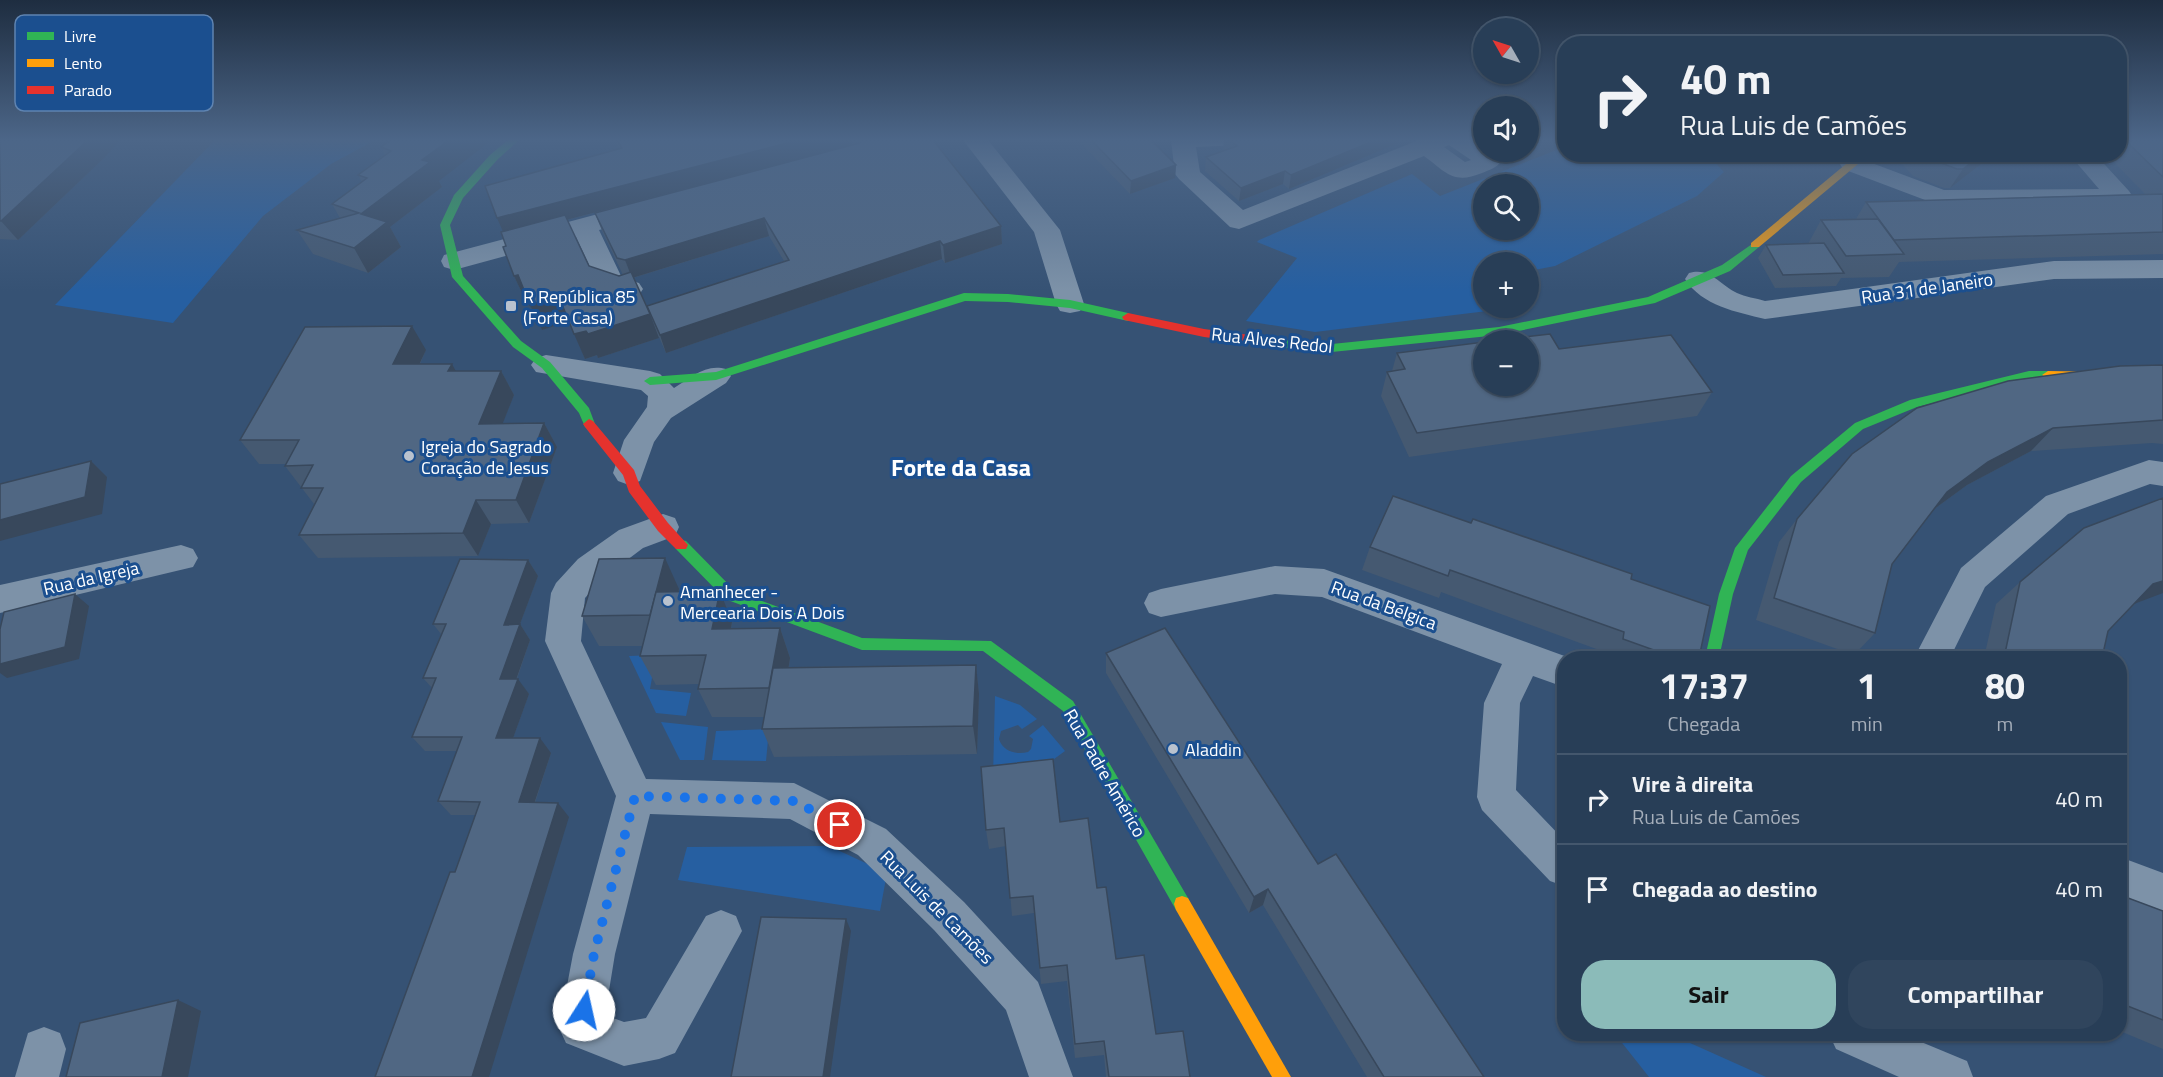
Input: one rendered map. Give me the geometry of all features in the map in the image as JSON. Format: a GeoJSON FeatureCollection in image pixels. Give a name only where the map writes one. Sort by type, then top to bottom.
{"type":"FeatureCollection","features":[{"type":"Feature","properties":{"kind":"street","name":"Rua Padre Américo"},"geometry":{"type":"LineString","coordinates":[[464,190],[458,197],[446,225],[458,277],[509,335],[546,365],[629,473],[634,488],[663,527],[730,595],[862,644],[986,645],[1068,705],[1282,1077]]}},
{"type":"Feature","properties":{"kind":"street"},"geometry":{"type":"LineString","coordinates":[[1015,190],[1047,230],[1070,304]]}},
{"type":"Feature","properties":{"kind":"street"},"geometry":{"type":"LineString","coordinates":[[1206,190],[1239,221],[1316,190]]}},
{"type":"Feature","properties":{"kind":"street","name":"Rua Alves Redol"},"geometry":{"type":"LineString","coordinates":[[641,380],[716,376],[964,297],[1008,298],[1070,304],[1204,333],[1322,349],[1498,331],[1651,300],[1726,268],[1820,190]]}},
{"type":"Feature","properties":{"kind":"street"},"geometry":{"type":"LineString","coordinates":[[1925,190],[1941,198],[2120,197],[2114,190]]}},
{"type":"Feature","properties":{"kind":"street"},"geometry":{"type":"LineString","coordinates":[[454,261],[663,205]]}},
{"type":"Feature","properties":{"kind":"street"},"geometry":{"type":"LineString","coordinates":[[584,226],[611,284],[629,289]]}},
{"type":"Feature","properties":{"kind":"street","name":"Rua 31 de Janeiro"},"geometry":{"type":"LineString","coordinates":[[1700,279],[1728,300],[1766,310],[2054,270],[2163,269]]}},
{"type":"Feature","properties":{"kind":"street"},"geometry":{"type":"LineString","coordinates":[[546,365],[641,380],[661,389],[664,399],[658,414],[641,437],[629,473]]}},
{"type":"Feature","properties":{"kind":"street"},"geometry":{"type":"LineString","coordinates":[[1714,651],[1726,594],[1742,548],[1796,479],[1859,426],[1914,403],[2029,375],[2163,377]]}},
{"type":"Feature","properties":{"kind":"street","name":"Rua Alves Redol"},"geometry":{"type":"LineString","coordinates":[[658,414],[716,376]]}},
{"type":"Feature","properties":{"kind":"street"},"geometry":{"type":"LineString","coordinates":[[641,380],[609,384],[593,394],[587,418],[608,434],[620,435],[638,429],[658,414]]}},
{"type":"Feature","properties":{"kind":"street"},"geometry":{"type":"LineString","coordinates":[[1936,651],[1973,578],[2057,505],[2149,472],[2163,474]]}},
{"type":"Feature","properties":{"kind":"street"},"geometry":{"type":"LineString","coordinates":[[663,527],[631,539],[590,569],[568,593],[563,641],[635,796],[594,954],[581,1028],[624,1044],[659,1037],[721,931]]}},
{"type":"Feature","properties":{"kind":"street","name":"Rua da Igreja"},"geometry":{"type":"LineString","coordinates":[[0,599],[181,558]]}},
{"type":"Feature","properties":{"kind":"street","name":"Rua da Bélgica"},"geometry":{"type":"LineString","coordinates":[[1161,603],[1275,580],[1324,583],[1557,669]]}},
{"type":"Feature","properties":{"kind":"street"},"geometry":{"type":"LineString","coordinates":[[1524,656],[1502,703],[1496,796],[1557,860]]}},
{"type":"Feature","properties":{"kind":"street","name":"Rua Luis de Camões"},"geometry":{"type":"LineString","coordinates":[[635,796],[794,801],[872,842],[949,916],[1023,997],[1051,1077]]}},
{"type":"Feature","properties":{"kind":"street"},"geometry":{"type":"LineString","coordinates":[[2127,879],[2163,893]]}},
{"type":"Feature","properties":{"kind":"street"},"geometry":{"type":"LineString","coordinates":[[1867,1041],[1951,1077]]}},
{"type":"Feature","properties":{"kind":"shaded area"},"geometry":{"type":"Polygon","coordinates":[[[166,190],[297,190],[263,216],[173,323],[55,305],[166,190]]]}},
{"type":"Feature","properties":{"kind":"shaded area"},"geometry":{"type":"Polygon","coordinates":[[[1374,190],[1433,190],[1440,196],[1455,190],[1473,190],[1473,240],[1539,240],[1539,190],[1703,190],[1697,196],[1555,266],[1539,269],[1539,252],[1473,252],[1473,313],[1315,332],[1246,321],[1297,258],[1257,242],[1374,190]]]}},
{"type":"Feature","properties":{"kind":"shaded area"},"geometry":{"type":"Polygon","coordinates":[[[656,655],[650,689],[691,693],[686,716],[656,713],[629,656],[656,655]]]}},
{"type":"Feature","properties":{"kind":"shaded area"},"geometry":{"type":"Polygon","coordinates":[[[995,696],[1020,705],[1037,719],[1022,729],[1018,725],[1001,731],[999,739],[1007,750],[1015,753],[1028,752],[1033,739],[1029,736],[1043,725],[1065,751],[1050,762],[993,777],[995,696]]]}},
{"type":"Feature","properties":{"kind":"shaded area"},"geometry":{"type":"Polygon","coordinates":[[[661,722],[708,727],[704,760],[680,760],[661,722]]]}},
{"type":"Feature","properties":{"kind":"shaded area"},"geometry":{"type":"Polygon","coordinates":[[[769,729],[766,761],[712,760],[716,731],[769,729]]]}},
{"type":"Feature","properties":{"kind":"shaded area"},"geometry":{"type":"Polygon","coordinates":[[[829,846],[887,873],[880,911],[678,880],[687,847],[829,846]]]}},
{"type":"Feature","properties":{"kind":"shaded area"},"geometry":{"type":"Polygon","coordinates":[[[1621,1041],[1686,1041],[1766,1077],[1649,1077],[1621,1041]]]}},
{"type":"Feature","properties":{"kind":"building"},"geometry":{"type":"Polygon","coordinates":[[[0,190],[34,190],[1,221],[0,190]]]}},
{"type":"Feature","properties":{"kind":"building"},"geometry":{"type":"Polygon","coordinates":[[[350,190],[393,190],[361,214],[387,222],[354,248],[297,230],[359,213],[332,204],[350,190]]]}},
{"type":"Feature","properties":{"kind":"building"},"geometry":{"type":"Polygon","coordinates":[[[487,190],[604,190],[497,218],[487,190]]]}},
{"type":"Feature","properties":{"kind":"building"},"geometry":{"type":"Polygon","coordinates":[[[681,190],[973,190],[1001,226],[943,245],[940,241],[660,335],[647,306],[789,260],[764,218],[625,260],[617,258],[595,213],[681,190]]]}},
{"type":"Feature","properties":{"kind":"building"},"geometry":{"type":"Polygon","coordinates":[[[2163,194],[2163,232],[1894,240],[1866,202],[2163,194]]]}},
{"type":"Feature","properties":{"kind":"building"},"geometry":{"type":"Polygon","coordinates":[[[565,215],[589,266],[619,276],[631,272],[650,314],[588,334],[586,331],[574,334],[559,297],[530,305],[518,275],[514,276],[503,247],[506,246],[501,232],[565,215]]]}},
{"type":"Feature","properties":{"kind":"building"},"geometry":{"type":"Polygon","coordinates":[[[1878,219],[1904,254],[1846,256],[1821,220],[1878,219]]]}},
{"type":"Feature","properties":{"kind":"building"},"geometry":{"type":"Polygon","coordinates":[[[1824,243],[1844,273],[1783,275],[1766,245],[1824,243]]]}},
{"type":"Feature","properties":{"kind":"building","name":"Igreja do Sagrado Coração de Jesus"},"geometry":{"type":"Polygon","coordinates":[[[412,326],[393,364],[452,364],[448,371],[501,371],[479,424],[544,423],[516,500],[476,500],[463,533],[299,535],[323,488],[301,488],[313,465],[285,466],[299,440],[240,440],[305,327],[412,326]]]}},
{"type":"Feature","properties":{"kind":"building"},"geometry":{"type":"Polygon","coordinates":[[[1550,334],[1559,349],[1671,335],[1712,392],[1417,433],[1387,372],[1405,369],[1397,353],[1473,343],[1473,396],[1539,396],[1539,335],[1550,334]]]}},
{"type":"Feature","properties":{"kind":"building"},"geometry":{"type":"Polygon","coordinates":[[[2163,365],[2163,420],[2053,428],[1988,462],[1947,492],[1892,564],[1875,633],[1774,598],[1797,519],[1852,454],[1917,408],[2008,381],[2120,366],[2163,365]]]}},
{"type":"Feature","properties":{"kind":"building"},"geometry":{"type":"Polygon","coordinates":[[[91,461],[85,497],[0,520],[0,484],[91,461]]]}},
{"type":"Feature","properties":{"kind":"building"},"geometry":{"type":"Polygon","coordinates":[[[1393,496],[1471,523],[1473,519],[1632,574],[1631,579],[1710,606],[1700,651],[1656,651],[1623,639],[1624,632],[1450,570],[1448,576],[1370,547],[1393,496]]]}},
{"type":"Feature","properties":{"kind":"building"},"geometry":{"type":"Polygon","coordinates":[[[2163,498],[2163,581],[2153,584],[2108,631],[2104,651],[2005,651],[2020,582],[2084,528],[2163,498]]]}},
{"type":"Feature","properties":{"kind":"building"},"geometry":{"type":"Polygon","coordinates":[[[665,558],[650,615],[582,616],[599,559],[665,558]]]}},
{"type":"Feature","properties":{"kind":"building"},"geometry":{"type":"Polygon","coordinates":[[[460,559],[528,560],[504,625],[520,624],[500,679],[518,679],[496,738],[540,738],[519,802],[558,803],[472,1077],[375,1077],[450,872],[455,872],[480,802],[438,801],[462,737],[412,737],[436,678],[423,678],[446,624],[433,624],[460,559]]]}},
{"type":"Feature","properties":{"kind":"building"},"geometry":{"type":"Polygon","coordinates":[[[720,591],[712,629],[780,628],[769,688],[698,689],[706,655],[640,656],[656,592],[720,591]]]}},
{"type":"Feature","properties":{"kind":"building"},"geometry":{"type":"Polygon","coordinates":[[[75,594],[65,647],[0,664],[0,629],[4,612],[75,594]]]}},
{"type":"Feature","properties":{"kind":"building"},"geometry":{"type":"Polygon","coordinates":[[[1165,628],[1318,864],[1336,854],[1484,1077],[1384,1077],[1268,889],[1254,897],[1106,653],[1165,628]]]}},
{"type":"Feature","properties":{"kind":"building"},"geometry":{"type":"Polygon","coordinates":[[[976,665],[973,726],[762,729],[773,668],[976,665]]]}},
{"type":"Feature","properties":{"kind":"building"},"geometry":{"type":"Polygon","coordinates":[[[1053,759],[1060,822],[1088,818],[1097,888],[1106,887],[1116,959],[1144,955],[1156,1034],[1183,1031],[1190,1077],[1109,1077],[1104,1041],[1075,1044],[1067,965],[1040,968],[1033,896],[1010,898],[1004,828],[986,830],[981,767],[1053,759]]]}},
{"type":"Feature","properties":{"kind":"building"},"geometry":{"type":"Polygon","coordinates":[[[2127,898],[2163,911],[2163,1020],[2127,1006],[2127,898]]]}},
{"type":"Feature","properties":{"kind":"building"},"geometry":{"type":"Polygon","coordinates":[[[761,917],[846,919],[823,1077],[731,1077],[761,917]]]}},
{"type":"Feature","properties":{"kind":"building"},"geometry":{"type":"Polygon","coordinates":[[[178,1000],[162,1077],[66,1077],[80,1023],[178,1000]]]}},
{"type":"Feature","properties":{"kind":"traffic: fast"},"geometry":{"type":"LineString","coordinates":[[464,190],[458,197],[445,225],[458,277],[517,344],[546,365],[585,411],[589,424]]}},
{"type":"Feature","properties":{"kind":"traffic: fast"},"geometry":{"type":"LineString","coordinates":[[1265,341],[1322,349],[1499,331],[1651,300],[1726,268],[1755,245]]}},
{"type":"Feature","properties":{"kind":"traffic: fast"},"geometry":{"type":"LineString","coordinates":[[650,381],[716,376],[964,297],[1008,298],[1070,304],[1128,317]]}},
{"type":"Feature","properties":{"kind":"traffic: fast"},"geometry":{"type":"LineString","coordinates":[[1714,651],[1726,594],[1742,548],[1796,479],[1859,426],[1914,403],[2029,375],[2048,375]]}},
{"type":"Feature","properties":{"kind":"traffic: fast"},"geometry":{"type":"LineString","coordinates":[[681,545],[730,595],[862,644],[986,645],[1068,706],[1182,904]]}},
{"type":"Feature","properties":{"kind":"traffic: slow"},"geometry":{"type":"LineString","coordinates":[[1755,245],[1821,190]]}},
{"type":"Feature","properties":{"kind":"traffic: slow"},"geometry":{"type":"LineString","coordinates":[[2048,375],[2163,377]]}},
{"type":"Feature","properties":{"kind":"traffic: slow"},"geometry":{"type":"LineString","coordinates":[[1182,904],[1282,1077]]}},
{"type":"Feature","properties":{"kind":"traffic: jam"},"geometry":{"type":"LineString","coordinates":[[1128,317],[1204,333],[1265,341]]}},
{"type":"Feature","properties":{"kind":"traffic: jam"},"geometry":{"type":"LineString","coordinates":[[589,424],[629,473],[634,488],[663,527],[681,545]]}},
{"type":"Feature","properties":{"kind":"place","name":"R República 85 (Forte Casa)"},"geometry":{"type":"Point","coordinates":[511,306]}},
{"type":"Feature","properties":{"kind":"place","name":"Igreja do Sagrado Coração de Jesus"},"geometry":{"type":"Point","coordinates":[409,456]}},
{"type":"Feature","properties":{"kind":"place","name":"Amanhecer - Mercearia Dois A Dois"},"geometry":{"type":"Point","coordinates":[668,601]}},
{"type":"Feature","properties":{"kind":"place","name":"Aladdin"},"geometry":{"type":"Point","coordinates":[1173,749]}},
{"type":"Feature","properties":{"kind":"district","name":"Forte da Casa"},"geometry":{"type":"Point","coordinates":[961,467]}},
{"type":"Feature","properties":{"kind":"route"},"geometry":{"type":"LineString","coordinates":[[584,1010],[594,954],[635,796],[794,801],[840,825]]}}]}
